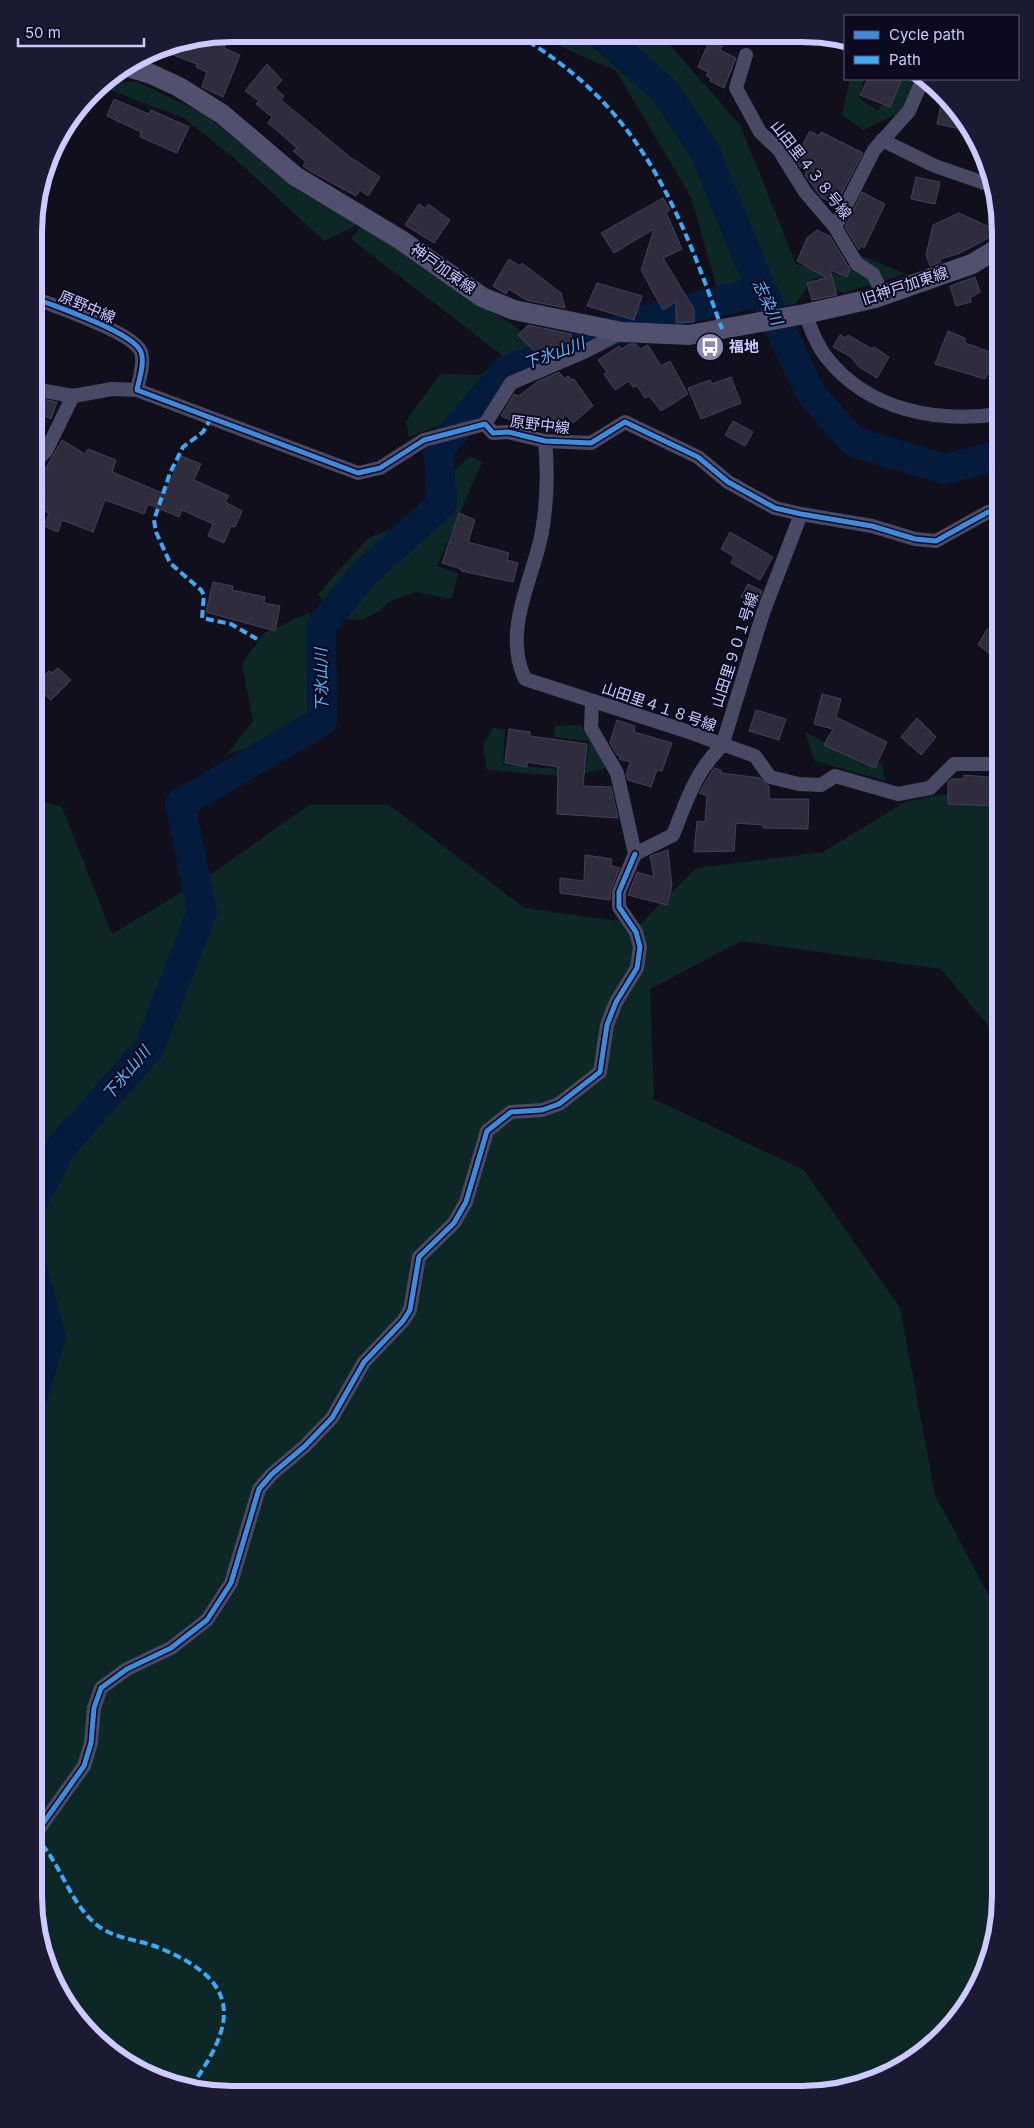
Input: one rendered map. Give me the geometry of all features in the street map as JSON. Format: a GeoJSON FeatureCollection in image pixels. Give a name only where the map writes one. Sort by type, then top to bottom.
{"type":"FeatureCollection","features":[{"type":"Feature","properties":{"kind":"street","name":"山田里４３８号線"},"geometry":{"type":"LineString","coordinates":[[746,55],[736,88],[760,132],[779,150],[805,192],[836,227],[857,264],[873,274],[882,295]]}},
{"type":"Feature","properties":{"kind":"street","name":"神戸加東線"},"geometry":{"type":"LineString","coordinates":[[135,69],[151,74],[179,87],[222,114],[295,176],[401,240],[482,297],[514,310],[622,332],[689,335],[805,314]]}},
{"type":"Feature","properties":{"kind":"street"},"geometry":{"type":"LineString","coordinates":[[836,227],[853,188],[874,150],[909,111],[920,85]]}},
{"type":"Feature","properties":{"kind":"street"},"geometry":{"type":"LineString","coordinates":[[882,140],[935,166],[985,183]]}},
{"type":"Feature","properties":{"kind":"street","name":"旧神戸加東線"},"geometry":{"type":"LineString","coordinates":[[805,314],[882,295],[972,264],[992,252]]}},
{"type":"Feature","properties":{"kind":"street","name":"原野中線"},"geometry":{"type":"LineString","coordinates":[[42,301],[133,341],[140,350],[142,360],[137,390]]}},
{"type":"Feature","properties":{"kind":"street"},"geometry":{"type":"LineString","coordinates":[[805,314],[827,358],[848,378],[873,396],[919,414],[974,418],[992,415]]}},
{"type":"Feature","properties":{"kind":"street"},"geometry":{"type":"LineString","coordinates":[[42,390],[73,396],[112,389],[137,390],[358,473],[380,468],[424,440],[484,424],[511,383],[586,351],[622,332]]}},
{"type":"Feature","properties":{"kind":"street"},"geometry":{"type":"LineString","coordinates":[[42,455],[46,451],[73,396]]}},
{"type":"Feature","properties":{"kind":"street","name":"原野中線"},"geometry":{"type":"LineString","coordinates":[[484,424],[493,433],[508,432],[544,441],[591,443],[625,422],[698,457],[728,482],[775,508],[872,526],[916,539],[936,541],[988,512],[992,512]]}},
{"type":"Feature","properties":{"kind":"street","name":"山田里４１８号線"},"geometry":{"type":"LineString","coordinates":[[544,441],[548,466],[542,532],[517,618],[518,664],[525,679],[684,730],[722,746],[755,756],[770,777],[798,784],[821,785],[835,776],[898,794],[930,788],[954,764],[992,764]]}},
{"type":"Feature","properties":{"kind":"street","name":"山田里９０１号線"},"geometry":{"type":"LineString","coordinates":[[635,854],[673,834],[702,768],[707,760],[722,746],[763,614],[801,514]]}},
{"type":"Feature","properties":{"kind":"street"},"geometry":{"type":"LineString","coordinates":[[42,1825],[84,1766],[91,1743],[94,1708],[101,1688],[127,1669],[171,1648],[207,1620],[231,1583],[259,1489],[272,1474],[305,1446],[332,1418],[364,1362],[403,1321],[410,1310],[419,1257],[454,1223],[466,1202],[487,1131],[511,1112],[542,1110],[558,1104],[600,1072],[607,1025],[616,1002],[638,968],[640,947],[636,932],[619,907],[619,892],[635,854],[617,773],[591,728],[592,702]]}},
{"type":"Feature","properties":{"kind":"green space"},"geometry":{"type":"Polygon","coordinates":[[[551,42],[667,42],[740,125],[796,264],[838,275],[862,256],[906,274],[843,293],[815,278],[795,304],[724,313],[691,197],[616,71],[551,42]]]}},
{"type":"Feature","properties":{"kind":"green space"},"geometry":{"type":"Polygon","coordinates":[[[850,80],[864,80],[859,98],[878,111],[896,80],[914,80],[920,84],[902,112],[863,130],[842,115],[850,80]]]}},
{"type":"Feature","properties":{"kind":"green space"},"geometry":{"type":"Polygon","coordinates":[[[117,82],[137,82],[205,114],[296,189],[357,225],[324,241],[241,164],[184,118],[108,89],[117,82]]]}},
{"type":"Feature","properties":{"kind":"green space"},"geometry":{"type":"Polygon","coordinates":[[[362,225],[547,348],[494,393],[457,419],[409,437],[406,421],[440,374],[481,375],[503,356],[351,239],[362,225]]]}},
{"type":"Feature","properties":{"kind":"green space"},"geometry":{"type":"Polygon","coordinates":[[[42,418],[49,421],[42,434],[42,418]]]}},
{"type":"Feature","properties":{"kind":"green space"},"geometry":{"type":"Polygon","coordinates":[[[470,456],[482,462],[437,566],[458,573],[452,599],[416,592],[388,602],[380,611],[361,620],[332,618],[318,594],[368,538],[394,528],[470,456]]]}},
{"type":"Feature","properties":{"kind":"green space"},"geometry":{"type":"Polygon","coordinates":[[[309,613],[329,663],[331,721],[226,755],[253,721],[242,664],[264,633],[309,613]]]}},
{"type":"Feature","properties":{"kind":"green space"},"geometry":{"type":"Polygon","coordinates":[[[581,725],[606,768],[572,777],[487,770],[483,745],[493,728],[505,729],[503,765],[586,771],[589,741],[553,737],[555,726],[581,725]]]}},
{"type":"Feature","properties":{"kind":"green space"},"geometry":{"type":"Polygon","coordinates":[[[805,732],[840,749],[882,764],[885,781],[815,761],[805,732]]]}},
{"type":"Feature","properties":{"kind":"green space"},"geometry":{"type":"Polygon","coordinates":[[[992,785],[992,1030],[941,969],[741,941],[650,989],[654,1099],[804,1170],[900,1308],[935,1495],[988,1594],[992,1596],[992,1896],[985,1945],[972,1980],[960,2001],[927,2038],[907,2054],[886,2066],[839,2082],[802,2086],[232,2086],[183,2079],[148,2066],[127,2054],[90,2021],[74,2001],[62,1980],[46,1933],[42,1896],[42,1406],[45,1406],[66,1337],[42,1256],[42,801],[62,807],[112,934],[207,877],[309,805],[389,805],[525,908],[640,924],[696,868],[823,852],[905,802],[992,785]]]}},
{"type":"Feature","properties":{"kind":"water"},"geometry":{"type":"Polygon","coordinates":[[[42,1256],[66,1337],[45,1406],[42,1406],[42,1256]]]}},
{"type":"Feature","properties":{"kind":"building"},"geometry":{"type":"Polygon","coordinates":[[[709,42],[723,43],[720,50],[736,58],[724,88],[710,81],[711,78],[706,76],[708,72],[698,67],[709,42]]]}},
{"type":"Feature","properties":{"kind":"building"},"geometry":{"type":"Polygon","coordinates":[[[222,43],[225,44],[224,48],[240,55],[223,97],[202,87],[207,72],[196,67],[197,64],[169,54],[195,46],[222,43]]]}},
{"type":"Feature","properties":{"kind":"building"},"geometry":{"type":"Polygon","coordinates":[[[267,64],[282,80],[275,88],[284,96],[281,100],[350,157],[380,177],[368,196],[360,190],[356,196],[303,166],[306,162],[293,151],[297,148],[268,123],[272,117],[256,104],[259,101],[245,91],[267,64]]]}},
{"type":"Feature","properties":{"kind":"building"},"geometry":{"type":"Polygon","coordinates":[[[868,80],[902,80],[890,107],[860,95],[868,80]]]}},
{"type":"Feature","properties":{"kind":"building"},"geometry":{"type":"Polygon","coordinates":[[[114,99],[149,114],[151,110],[189,127],[177,153],[140,137],[141,132],[107,116],[114,99]]]}},
{"type":"Feature","properties":{"kind":"building"},"geometry":{"type":"Polygon","coordinates":[[[941,104],[961,129],[937,124],[941,104]]]}},
{"type":"Feature","properties":{"kind":"building"},"geometry":{"type":"Polygon","coordinates":[[[810,131],[819,136],[821,132],[863,153],[836,205],[821,197],[805,175],[807,170],[800,167],[795,159],[810,131]]]}},
{"type":"Feature","properties":{"kind":"building"},"geometry":{"type":"Polygon","coordinates":[[[916,177],[940,182],[935,204],[911,199],[916,177]]]}},
{"type":"Feature","properties":{"kind":"building"},"geometry":{"type":"Polygon","coordinates":[[[862,192],[885,204],[864,248],[861,246],[859,250],[845,227],[862,192]]]}},
{"type":"Feature","properties":{"kind":"building"},"geometry":{"type":"Polygon","coordinates":[[[663,198],[670,210],[666,212],[682,249],[663,258],[694,309],[694,322],[676,323],[676,302],[663,310],[641,270],[654,229],[614,253],[601,233],[663,198]]]}},
{"type":"Feature","properties":{"kind":"building"},"geometry":{"type":"Polygon","coordinates":[[[419,204],[426,209],[428,204],[450,220],[434,243],[405,225],[419,204]]]}},
{"type":"Feature","properties":{"kind":"building"},"geometry":{"type":"Polygon","coordinates":[[[959,213],[992,228],[992,236],[958,254],[940,259],[941,262],[930,266],[926,255],[933,225],[959,213]]]}},
{"type":"Feature","properties":{"kind":"building"},"geometry":{"type":"Polygon","coordinates":[[[817,230],[830,236],[850,269],[847,277],[830,270],[837,295],[812,300],[807,283],[827,278],[797,261],[807,238],[817,230]]]}},
{"type":"Feature","properties":{"kind":"building"},"geometry":{"type":"Polygon","coordinates":[[[509,259],[520,266],[522,263],[561,293],[565,308],[526,300],[509,289],[506,294],[493,286],[509,259]]]}},
{"type":"Feature","properties":{"kind":"building"},"geometry":{"type":"Polygon","coordinates":[[[975,277],[980,292],[970,298],[971,302],[956,306],[950,286],[975,277]]]}},
{"type":"Feature","properties":{"kind":"building"},"geometry":{"type":"Polygon","coordinates":[[[597,283],[642,296],[634,320],[587,306],[597,283]]]}},
{"type":"Feature","properties":{"kind":"building"},"geometry":{"type":"Polygon","coordinates":[[[528,325],[571,334],[573,344],[537,354],[518,335],[528,325]]]}},
{"type":"Feature","properties":{"kind":"building"},"geometry":{"type":"Polygon","coordinates":[[[948,331],[965,338],[965,343],[992,353],[992,376],[987,374],[985,379],[935,364],[948,331]]]}},
{"type":"Feature","properties":{"kind":"building"},"geometry":{"type":"Polygon","coordinates":[[[840,335],[846,338],[848,335],[872,349],[874,347],[889,357],[877,378],[859,367],[851,357],[833,347],[840,335]]]}},
{"type":"Feature","properties":{"kind":"building"},"geometry":{"type":"Polygon","coordinates":[[[629,344],[636,344],[640,349],[648,345],[661,366],[670,361],[688,394],[661,411],[649,396],[645,398],[637,386],[633,387],[629,381],[615,390],[604,374],[607,372],[598,360],[619,346],[622,349],[629,344]]]}},
{"type":"Feature","properties":{"kind":"building"},"geometry":{"type":"Polygon","coordinates":[[[559,372],[565,379],[568,376],[572,380],[574,379],[593,406],[573,423],[565,414],[557,433],[536,424],[534,429],[528,428],[501,416],[514,394],[519,396],[537,382],[559,372]]]}},
{"type":"Feature","properties":{"kind":"building"},"geometry":{"type":"Polygon","coordinates":[[[731,377],[741,403],[701,419],[688,388],[710,380],[712,384],[731,377]]]}},
{"type":"Feature","properties":{"kind":"building"},"geometry":{"type":"Polygon","coordinates":[[[42,399],[57,402],[51,419],[42,415],[42,399]]]}},
{"type":"Feature","properties":{"kind":"building"},"geometry":{"type":"Polygon","coordinates":[[[733,421],[753,432],[745,446],[725,435],[733,421]]]}},
{"type":"Feature","properties":{"kind":"building"},"geometry":{"type":"Polygon","coordinates":[[[62,440],[85,454],[88,449],[116,460],[112,472],[165,494],[181,456],[201,464],[194,480],[229,496],[225,502],[242,511],[235,527],[231,526],[224,543],[208,536],[213,524],[182,510],[179,517],[148,504],[144,514],[105,500],[93,532],[62,520],[58,532],[44,526],[49,513],[42,510],[46,494],[42,492],[42,470],[44,471],[62,440]]]}},
{"type":"Feature","properties":{"kind":"building"},"geometry":{"type":"Polygon","coordinates":[[[459,513],[475,520],[468,542],[509,553],[507,560],[518,563],[513,582],[461,571],[461,569],[442,563],[459,513]]]}},
{"type":"Feature","properties":{"kind":"building"},"geometry":{"type":"Polygon","coordinates":[[[730,532],[773,557],[760,580],[731,563],[734,557],[721,549],[730,532]]]}},
{"type":"Feature","properties":{"kind":"building"},"geometry":{"type":"Polygon","coordinates":[[[213,582],[233,586],[232,590],[265,597],[264,603],[280,606],[275,631],[206,612],[213,582]]]}},
{"type":"Feature","properties":{"kind":"building"},"geometry":{"type":"Polygon","coordinates":[[[748,584],[762,591],[757,605],[741,597],[748,584]]]}},
{"type":"Feature","properties":{"kind":"building"},"geometry":{"type":"Polygon","coordinates":[[[987,629],[992,632],[992,655],[978,645],[987,629]]]}},
{"type":"Feature","properties":{"kind":"building"},"geometry":{"type":"Polygon","coordinates":[[[58,668],[71,680],[51,700],[42,693],[42,678],[49,671],[52,673],[58,668]]]}},
{"type":"Feature","properties":{"kind":"building"},"geometry":{"type":"Polygon","coordinates":[[[822,694],[841,699],[836,717],[887,742],[875,768],[824,745],[833,729],[814,724],[822,694]]]}},
{"type":"Feature","properties":{"kind":"building"},"geometry":{"type":"Polygon","coordinates":[[[756,710],[786,719],[779,740],[749,731],[756,710]]]}},
{"type":"Feature","properties":{"kind":"building"},"geometry":{"type":"Polygon","coordinates":[[[917,718],[936,737],[921,755],[901,737],[917,718]]]}},
{"type":"Feature","properties":{"kind":"building"},"geometry":{"type":"Polygon","coordinates":[[[617,720],[635,726],[634,732],[672,743],[662,771],[657,770],[651,787],[628,780],[626,775],[630,762],[619,759],[620,756],[617,755],[610,743],[617,720]]]}},
{"type":"Feature","properties":{"kind":"building"},"geometry":{"type":"Polygon","coordinates":[[[509,729],[530,732],[530,736],[587,744],[583,786],[611,787],[618,818],[557,814],[558,767],[527,762],[527,767],[505,763],[509,729]]]}},
{"type":"Feature","properties":{"kind":"building"},"geometry":{"type":"Polygon","coordinates":[[[714,768],[721,770],[721,773],[760,778],[769,786],[769,799],[809,799],[808,829],[763,828],[763,825],[736,823],[734,851],[694,852],[697,821],[705,822],[707,796],[699,793],[714,768]]]}},
{"type":"Feature","properties":{"kind":"building"},"geometry":{"type":"Polygon","coordinates":[[[964,775],[992,777],[992,806],[948,804],[948,782],[952,779],[964,779],[964,775]]]}},
{"type":"Feature","properties":{"kind":"building"},"geometry":{"type":"Polygon","coordinates":[[[668,850],[672,886],[667,905],[628,895],[637,872],[654,877],[650,856],[668,850]]]}},
{"type":"Feature","properties":{"kind":"building"},"geometry":{"type":"Polygon","coordinates":[[[585,855],[612,859],[611,866],[620,868],[611,889],[610,900],[560,893],[560,878],[584,881],[585,855]]]}},
{"type":"Feature","properties":{"kind":"waterway","name":"志染川"},"geometry":{"type":"LineString","coordinates":[[610,42],[665,91],[704,150],[762,291],[811,394],[854,442],[945,469],[992,457]]}},
{"type":"Feature","properties":{"kind":"waterway","name":"下氷山川"},"geometry":{"type":"LineString","coordinates":[[42,1184],[62,1146],[149,1048],[202,912],[180,804],[322,721],[321,626],[364,574],[442,503],[438,450],[507,370],[656,316],[762,291]]}},
{"type":"Feature","properties":{"kind":"marked path"},"geometry":{"type":"LineString","coordinates":[[528,42],[571,72],[600,99],[625,127],[646,158],[681,223],[722,329]]}},
{"type":"Feature","properties":{"kind":"marked path"},"geometry":{"type":"LineString","coordinates":[[211,418],[203,432],[183,447],[170,473],[154,520],[156,532],[170,563],[201,590],[204,595],[202,618],[231,624],[257,639]]}},
{"type":"Feature","properties":{"kind":"marked path"},"geometry":{"type":"LineString","coordinates":[[42,1845],[52,1858],[73,1896],[90,1919],[108,1932],[154,1946],[188,1962],[207,1976],[219,1991],[224,2007],[223,2025],[216,2044],[194,2082]]}},
{"type":"Feature","properties":{"kind":"cycle path"},"geometry":{"type":"LineString","coordinates":[[42,301],[112,330],[136,345],[142,356],[137,390],[358,473],[380,468],[424,440],[485,424],[493,433],[508,432],[545,441],[591,443],[625,422],[698,457],[728,482],[775,508],[872,526],[915,539],[936,541],[988,512],[992,512]]}},
{"type":"Feature","properties":{"kind":"cycle path"},"geometry":{"type":"LineString","coordinates":[[42,1825],[84,1766],[91,1743],[94,1708],[101,1688],[127,1669],[171,1648],[207,1620],[231,1583],[259,1489],[272,1474],[305,1446],[332,1418],[364,1362],[403,1321],[410,1310],[419,1257],[454,1223],[466,1202],[487,1131],[511,1112],[542,1110],[559,1104],[600,1072],[607,1025],[616,1002],[637,968],[640,947],[636,932],[619,907],[619,892],[635,854]]}},
{"type":"Feature","properties":{"kind":"place","name":"福地"},"geometry":{"type":"Point","coordinates":[710,347]}}]}
